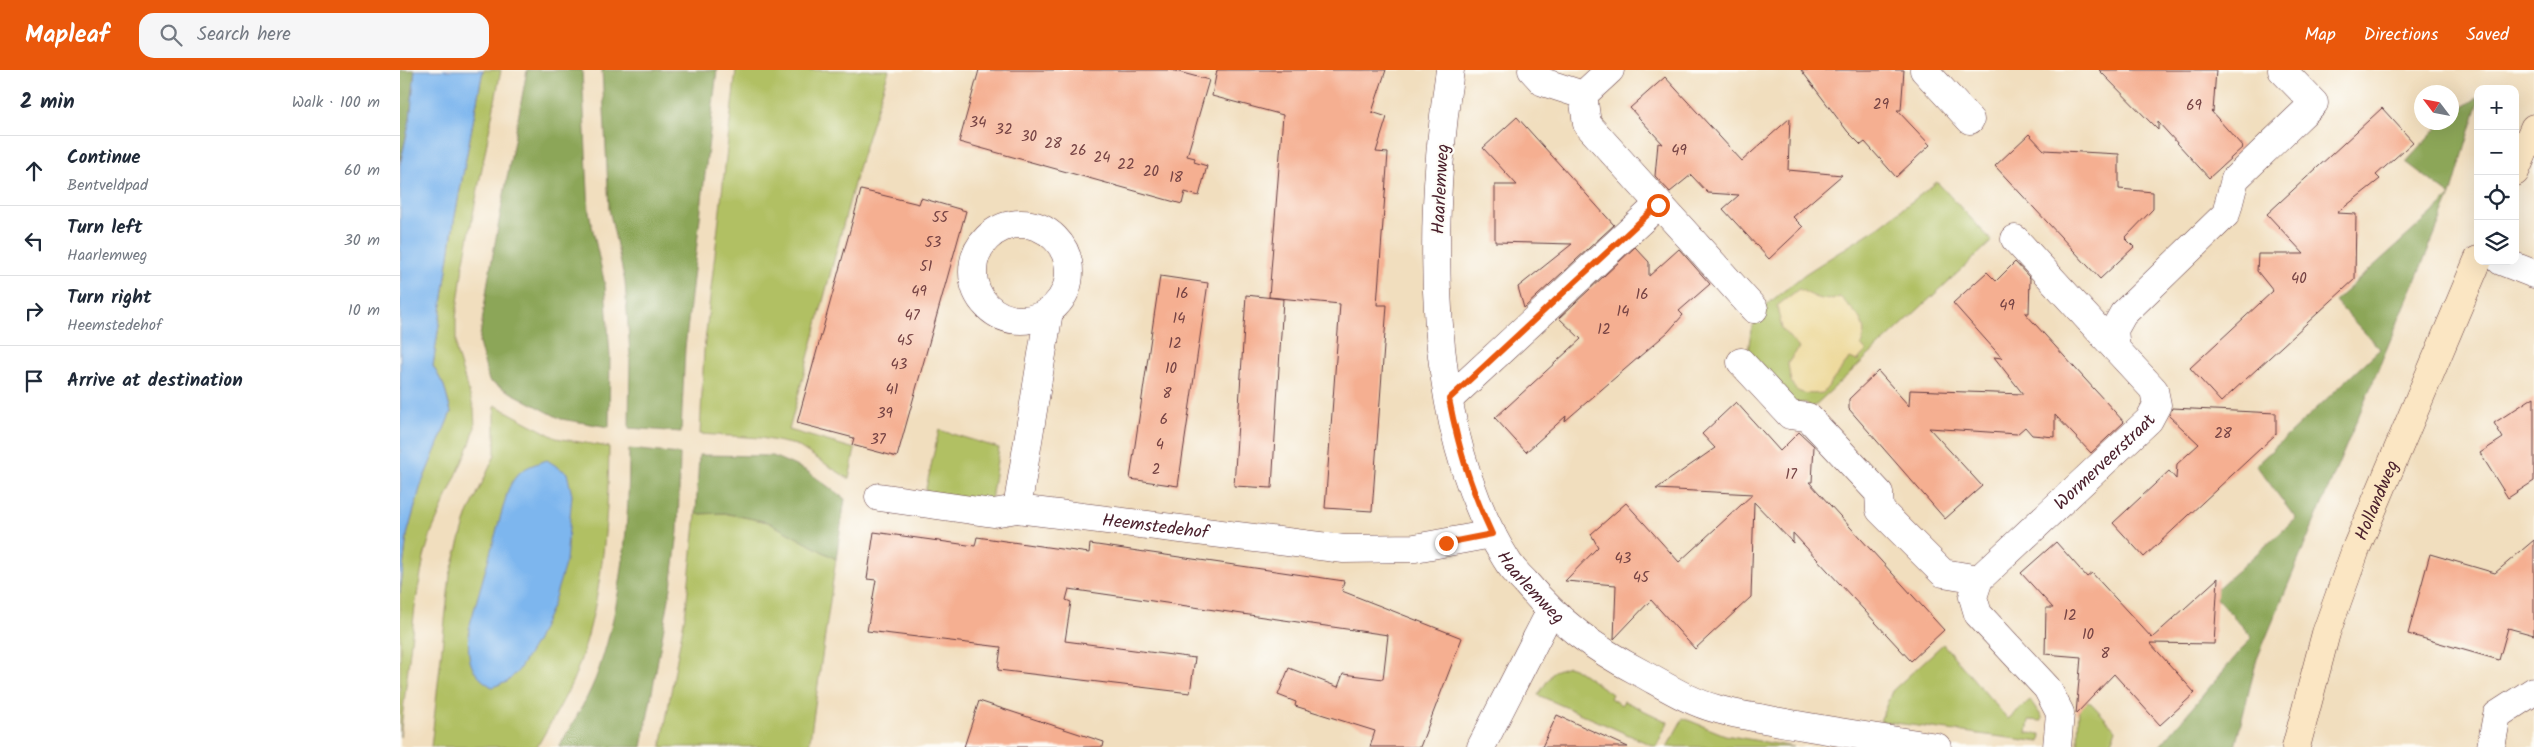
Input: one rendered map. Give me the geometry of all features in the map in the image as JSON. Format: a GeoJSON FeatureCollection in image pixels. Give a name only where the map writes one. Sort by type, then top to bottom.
{"type":"FeatureCollection","features":[{"type":"Feature","properties":{"kind":"street","name":"Haarlemweg"},"geometry":{"type":"LineString","coordinates":[[1450,70],[1445,109],[1437,265],[1440,338],[1449,399],[1458,442],[1472,490],[1506,561],[1550,612],[1605,655],[1698,702],[1716,709],[1839,740],[1937,747]]}},
{"type":"Feature","properties":{"kind":"street"},"geometry":{"type":"LineString","coordinates":[[1532,70],[1543,82],[1583,95]]}},
{"type":"Feature","properties":{"kind":"street"},"geometry":{"type":"LineString","coordinates":[[1583,95],[1610,70]]}},
{"type":"Feature","properties":{"kind":"street"},"geometry":{"type":"LineString","coordinates":[[1924,70],[1970,120]]}},
{"type":"Feature","properties":{"kind":"street"},"geometry":{"type":"LineString","coordinates":[[2116,349],[2114,330],[2122,314],[2226,214],[2235,179],[2314,103],[2282,70]]}},
{"type":"Feature","properties":{"kind":"street"},"geometry":{"type":"LineString","coordinates":[[1583,95],[1587,124],[1658,205],[1754,308]]}},
{"type":"Feature","properties":{"kind":"street"},"geometry":{"type":"LineString","coordinates":[[2519,163],[2534,128]]}},
{"type":"Feature","properties":{"kind":"street"},"geometry":{"type":"LineString","coordinates":[[1449,399],[1658,205]]}},
{"type":"Feature","properties":{"kind":"street","name":"Wormerveerstraat"},"geometry":{"type":"LineString","coordinates":[[1979,579],[2149,420],[2156,405],[2154,390],[2015,239]]}},
{"type":"Feature","properties":{"kind":"street","name":"Hollandweg"},"geometry":{"type":"LineString","coordinates":[[2296,747],[2326,633],[2356,546],[2476,265]]}},
{"type":"Feature","properties":{"kind":"street"},"geometry":{"type":"LineString","coordinates":[[2511,265],[2534,274]]}},
{"type":"Feature","properties":{"kind":"street"},"geometry":{"type":"LineString","coordinates":[[1017,509],[1048,311]]}},
{"type":"Feature","properties":{"kind":"street"},"geometry":{"type":"LineString","coordinates":[[1741,362],[1790,414],[1808,417],[1879,493],[1880,510],[1943,573],[1979,579],[1973,597],[1978,614],[2047,688],[2060,713],[2057,747]]}},
{"type":"Feature","properties":{"kind":"street","name":"Heemstedehof"},"geometry":{"type":"LineString","coordinates":[[879,497],[993,513],[1017,509],[1344,549],[1415,548],[1492,534]]}},
{"type":"Feature","properties":{"kind":"street"},"geometry":{"type":"LineString","coordinates":[[1481,747],[1550,612]]}},
{"type":"Feature","properties":{"kind":"street"},"geometry":{"type":"LineString","coordinates":[[2491,747],[2497,715],[2534,691]]}},
{"type":"Feature","properties":{"kind":"green space"},"geometry":{"type":"Polygon","coordinates":[[[400,70],[415,70],[410,120],[400,165],[400,70]]]}},
{"type":"Feature","properties":{"kind":"green space"},"geometry":{"type":"Polygon","coordinates":[[[483,70],[501,70],[463,266],[456,318],[456,351],[474,409],[475,427],[470,444],[431,533],[424,557],[415,607],[400,737],[400,593],[407,535],[421,485],[451,412],[444,386],[433,366],[454,221],[483,70]]]}},
{"type":"Feature","properties":{"kind":"green space"},"geometry":{"type":"Polygon","coordinates":[[[527,70],[582,70],[589,212],[605,285],[610,356],[609,427],[561,419],[489,381],[479,343],[488,281],[527,70]]]}},
{"type":"Feature","properties":{"kind":"green space"},"geometry":{"type":"Polygon","coordinates":[[[602,70],[717,70],[685,348],[681,432],[629,428],[630,355],[625,282],[609,209],[602,70]]]}},
{"type":"Feature","properties":{"kind":"green space"},"geometry":{"type":"Polygon","coordinates":[[[736,70],[889,70],[859,165],[789,430],[855,449],[849,479],[796,445],[761,438],[700,434],[704,350],[736,70]]]}},
{"type":"Feature","properties":{"kind":"green space"},"geometry":{"type":"Polygon","coordinates":[[[2474,100],[2474,118],[2451,196],[2406,162],[2436,130],[2459,130],[2459,110],[2474,100]]]}},
{"type":"Feature","properties":{"kind":"green space"},"geometry":{"type":"Polygon","coordinates":[[[1937,182],[1992,241],[1811,409],[1807,403],[1791,403],[1748,353],[1751,330],[1760,310],[1805,274],[1880,226],[1937,182]]]}},
{"type":"Feature","properties":{"kind":"green space"},"geometry":{"type":"Polygon","coordinates":[[[2450,197],[2257,659],[2235,747],[2159,747],[2252,637],[2212,593],[2296,519],[2256,465],[2380,349],[2335,301],[2450,197]]]}},
{"type":"Feature","properties":{"kind":"green space"},"geometry":{"type":"Polygon","coordinates":[[[495,405],[556,438],[609,447],[603,556],[594,610],[576,673],[537,747],[431,747],[450,575],[467,516],[495,455],[495,405]]]}},
{"type":"Feature","properties":{"kind":"green space"},"geometry":{"type":"Polygon","coordinates":[[[939,430],[999,448],[990,507],[924,497],[939,430]]]}},
{"type":"Feature","properties":{"kind":"green space"},"geometry":{"type":"Polygon","coordinates":[[[629,449],[680,454],[678,532],[671,588],[642,747],[559,747],[591,689],[599,669],[614,615],[626,532],[629,449]]]}},
{"type":"Feature","properties":{"kind":"green space"},"geometry":{"type":"Polygon","coordinates":[[[699,455],[773,456],[807,471],[845,499],[836,559],[768,522],[724,513],[696,514],[699,455]]]}},
{"type":"Feature","properties":{"kind":"green space"},"geometry":{"type":"Polygon","coordinates":[[[724,513],[768,522],[836,559],[809,747],[661,747],[686,609],[696,514],[724,513]]]}},
{"type":"Feature","properties":{"kind":"green space"},"geometry":{"type":"Polygon","coordinates":[[[1943,644],[2008,719],[2030,700],[2042,717],[2042,721],[2029,720],[2027,733],[2041,734],[2040,742],[1880,721],[1892,691],[1943,644]]]}},
{"type":"Feature","properties":{"kind":"green space"},"geometry":{"type":"Polygon","coordinates":[[[1568,666],[1574,668],[1612,694],[1610,698],[1621,705],[1624,701],[1668,722],[1656,747],[1538,695],[1554,671],[1568,666]]]}},
{"type":"Feature","properties":{"kind":"green space"},"geometry":{"type":"Polygon","coordinates":[[[2079,701],[2091,703],[2116,730],[2109,747],[2078,747],[2079,701]]]}},
{"type":"Feature","properties":{"kind":"green space"},"geometry":{"type":"Polygon","coordinates":[[[1683,718],[1725,735],[1794,747],[1667,747],[1683,718]]]}},
{"type":"Feature","properties":{"kind":"sand"},"geometry":{"type":"Polygon","coordinates":[[[1799,289],[1829,300],[1840,297],[1860,318],[1864,330],[1861,345],[1866,351],[1857,361],[1850,358],[1823,393],[1800,392],[1791,380],[1788,363],[1799,348],[1782,329],[1777,306],[1799,289]]]}},
{"type":"Feature","properties":{"kind":"water"},"geometry":{"type":"Polygon","coordinates":[[[415,70],[483,70],[454,221],[433,366],[444,386],[451,412],[421,485],[407,535],[400,593],[400,165],[410,120],[415,70]]]}},
{"type":"Feature","properties":{"kind":"water"},"geometry":{"type":"Polygon","coordinates":[[[547,460],[567,473],[572,495],[566,561],[553,604],[536,642],[518,671],[507,682],[492,687],[477,675],[470,662],[469,628],[511,483],[523,470],[547,460]]]}},
{"type":"Feature","properties":{"kind":"building"},"geometry":{"type":"Polygon","coordinates":[[[979,70],[1171,70],[1209,80],[1187,156],[1195,158],[1194,162],[1207,166],[1199,196],[1185,192],[1182,204],[959,142],[979,70]]]}},
{"type":"Feature","properties":{"kind":"building"},"geometry":{"type":"Polygon","coordinates":[[[1217,70],[1386,70],[1372,112],[1387,117],[1376,152],[1388,153],[1377,305],[1387,305],[1372,511],[1325,508],[1340,304],[1269,297],[1283,115],[1212,96],[1217,70]]]}},
{"type":"Feature","properties":{"kind":"building"},"geometry":{"type":"Polygon","coordinates":[[[1801,70],[1904,70],[1901,110],[1897,110],[1930,145],[1896,177],[1865,142],[1861,145],[1848,132],[1801,70]]]}},
{"type":"Feature","properties":{"kind":"building"},"geometry":{"type":"Polygon","coordinates":[[[2099,70],[2216,70],[2213,112],[2211,111],[2243,147],[2209,178],[2158,122],[2158,130],[2099,70]]]}},
{"type":"Feature","properties":{"kind":"building"},"geometry":{"type":"Polygon","coordinates":[[[1665,77],[1742,161],[1790,118],[1788,170],[1842,175],[1793,217],[1803,227],[1769,259],[1723,209],[1739,195],[1708,193],[1691,175],[1670,192],[1655,176],[1658,143],[1663,144],[1630,108],[1665,77]]]}},
{"type":"Feature","properties":{"kind":"building"},"geometry":{"type":"Polygon","coordinates":[[[2382,108],[2413,142],[2376,175],[2380,179],[2337,213],[2356,214],[2355,279],[2221,402],[2190,368],[2273,291],[2257,271],[2258,254],[2304,254],[2267,214],[2382,108]]]}},
{"type":"Feature","properties":{"kind":"building"},"geometry":{"type":"Polygon","coordinates":[[[1517,117],[1614,225],[1524,308],[1518,287],[1572,244],[1495,242],[1495,185],[1517,185],[1483,148],[1517,117]]]}},
{"type":"Feature","properties":{"kind":"building"},"geometry":{"type":"Polygon","coordinates":[[[2029,134],[2044,150],[2119,154],[2119,189],[2153,192],[2153,209],[2125,238],[2134,247],[2100,279],[1995,166],[2029,134]]]}},
{"type":"Feature","properties":{"kind":"building"},"geometry":{"type":"Polygon","coordinates":[[[861,190],[919,204],[921,198],[966,211],[897,457],[852,445],[854,438],[797,423],[861,190]]]}},
{"type":"Feature","properties":{"kind":"building"},"geometry":{"type":"Polygon","coordinates":[[[1635,247],[1649,262],[1649,276],[1679,249],[1710,284],[1679,311],[1683,315],[1668,332],[1565,421],[1566,416],[1526,452],[1495,418],[1581,339],[1559,318],[1635,247]]]}},
{"type":"Feature","properties":{"kind":"building"},"geometry":{"type":"Polygon","coordinates":[[[2015,262],[2030,278],[2029,313],[2025,313],[2124,422],[2091,453],[2055,415],[2055,437],[2032,435],[2025,427],[2017,434],[1929,428],[1982,486],[1945,519],[1849,409],[1849,399],[1878,371],[1909,406],[1910,390],[2023,394],[1994,357],[2002,358],[1953,303],[1987,272],[1996,281],[2015,262]]]}},
{"type":"Feature","properties":{"kind":"building"},"geometry":{"type":"Polygon","coordinates":[[[1160,276],[1208,283],[1178,486],[1130,479],[1160,276]]]}},
{"type":"Feature","properties":{"kind":"building"},"geometry":{"type":"Polygon","coordinates":[[[1246,295],[1283,299],[1272,488],[1234,486],[1246,295]]]}},
{"type":"Feature","properties":{"kind":"building"},"geometry":{"type":"Polygon","coordinates":[[[2534,397],[2534,481],[2508,498],[2480,453],[2503,438],[2494,423],[2534,397]]]}},
{"type":"Feature","properties":{"kind":"building"},"geometry":{"type":"Polygon","coordinates":[[[1736,402],[1780,451],[1799,432],[1814,446],[1812,482],[1809,482],[1944,630],[1911,661],[1793,533],[1793,543],[1754,502],[1751,597],[1695,649],[1651,600],[1614,639],[1616,585],[1565,581],[1598,547],[1591,534],[1626,503],[1679,562],[1753,494],[1656,489],[1715,448],[1702,434],[1736,402]]]}},
{"type":"Feature","properties":{"kind":"building"},"geometry":{"type":"Polygon","coordinates":[[[2172,408],[2276,413],[2276,434],[2144,557],[2113,523],[2169,471],[2176,479],[2177,464],[2199,444],[2169,416],[2172,408]]]}},
{"type":"Feature","properties":{"kind":"building"},"geometry":{"type":"Polygon","coordinates":[[[874,532],[975,546],[977,537],[1089,553],[1090,544],[1344,581],[1342,591],[1462,638],[1420,747],[1370,747],[1375,731],[1295,706],[1296,702],[1278,695],[1289,668],[1338,687],[1343,674],[1383,679],[1388,635],[1069,589],[1066,600],[1071,602],[1065,641],[1195,658],[1190,693],[998,670],[1001,647],[867,631],[876,580],[867,579],[874,532]]]}},
{"type":"Feature","properties":{"kind":"building"},"geometry":{"type":"Polygon","coordinates":[[[2534,540],[2534,635],[2508,628],[2499,660],[2408,634],[2430,554],[2495,573],[2534,540]]]}},
{"type":"Feature","properties":{"kind":"building"},"geometry":{"type":"Polygon","coordinates":[[[2056,542],[2087,577],[2092,573],[2152,638],[2218,578],[2214,644],[2150,643],[2195,693],[2160,725],[2114,674],[2076,714],[2081,657],[2045,654],[2046,608],[2053,608],[2021,573],[2056,542]]]}},
{"type":"Feature","properties":{"kind":"building"},"geometry":{"type":"Polygon","coordinates":[[[979,701],[1104,742],[1103,747],[964,747],[979,701]]]}},
{"type":"Feature","properties":{"kind":"building"},"geometry":{"type":"Polygon","coordinates":[[[1557,715],[1628,747],[1542,747],[1557,715]]]}},
{"type":"Feature","properties":{"kind":"route"},"geometry":{"type":"LineString","coordinates":[[1446,543],[1492,534],[1472,490],[1458,442],[1449,399],[1658,205]]}}]}
